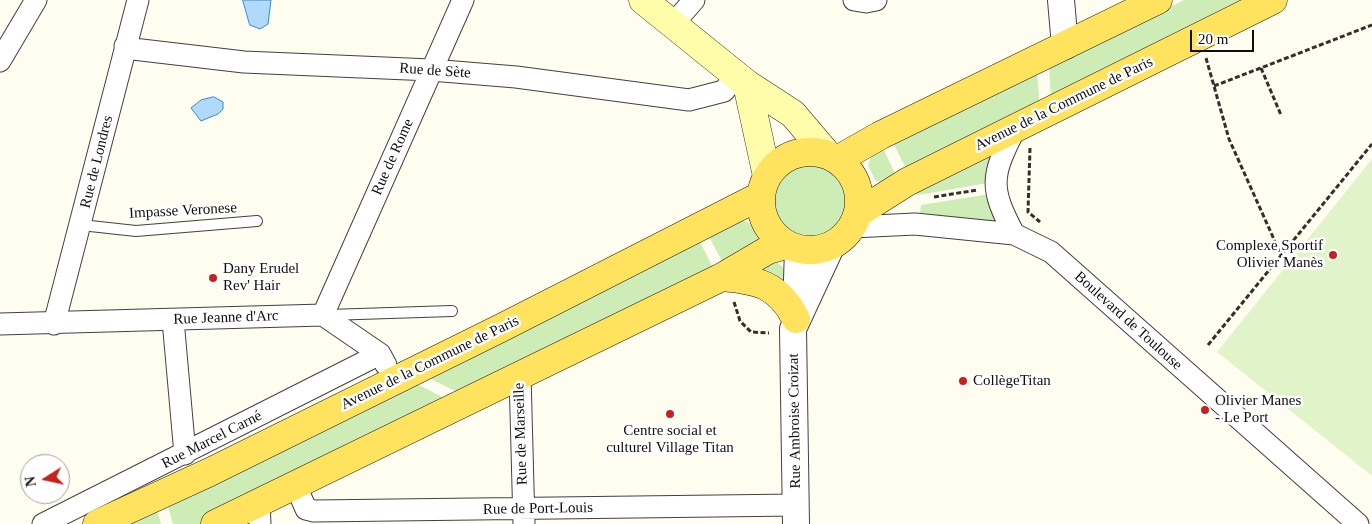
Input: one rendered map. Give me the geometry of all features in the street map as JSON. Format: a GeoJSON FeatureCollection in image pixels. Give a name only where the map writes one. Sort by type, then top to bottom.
{"type":"FeatureCollection","features":[{"type":"Feature","properties":{"kind":"main road"},"geometry":{"type":"LineString","coordinates":[[643,0],[742,80],[793,114],[832,157],[852,174],[859,193],[855,220],[839,242],[831,247],[815,251],[792,248],[768,250],[727,287]]}},
{"type":"Feature","properties":{"kind":"main road"},"geometry":{"type":"LineString","coordinates":[[764,186],[778,163],[793,154],[810,151],[832,157],[1158,0]]}},
{"type":"Feature","properties":{"kind":"main road","name":"Avenue de la Commune de Paris"},"geometry":{"type":"LineString","coordinates":[[855,220],[907,182],[1022,137],[1273,0]]}},
{"type":"Feature","properties":{"kind":"main road"},"geometry":{"type":"LineString","coordinates":[[742,80],[764,186],[762,216],[771,232],[792,248]]}},
{"type":"Feature","properties":{"kind":"main road","name":"Avenue de la Commune de Paris"},"geometry":{"type":"LineString","coordinates":[[97,524],[210,472],[394,380],[764,186]]}},
{"type":"Feature","properties":{"kind":"main road"},"geometry":{"type":"LineString","coordinates":[[215,524],[259,513],[295,484],[520,375],[727,287],[764,284],[788,304],[786,327]]}},
{"type":"Feature","properties":{"kind":"street"},"geometry":{"type":"LineString","coordinates":[[0,61],[36,0]]}},
{"type":"Feature","properties":{"kind":"street"},"geometry":{"type":"LineString","coordinates":[[673,24],[694,0]]}},
{"type":"Feature","properties":{"kind":"street"},"geometry":{"type":"LineString","coordinates":[[854,0],[866,2],[876,0]]}},
{"type":"Feature","properties":{"kind":"street"},"geometry":{"type":"LineString","coordinates":[[1061,0],[1065,46]]}},
{"type":"Feature","properties":{"kind":"street","name":"Rue de Londres"},"geometry":{"type":"LineString","coordinates":[[54,324],[81,225],[136,1]]}},
{"type":"Feature","properties":{"kind":"street","name":"Rue de Rome"},"geometry":{"type":"LineString","coordinates":[[324,315],[461,1]]}},
{"type":"Feature","properties":{"kind":"street","name":"Rue de Sète"},"geometry":{"type":"LineString","coordinates":[[126,46],[244,62],[431,70],[516,77],[689,100],[724,90],[742,80]]}},
{"type":"Feature","properties":{"kind":"street"},"geometry":{"type":"LineString","coordinates":[[1014,234],[1000,208],[995,187],[998,162],[1022,137]]}},
{"type":"Feature","properties":{"kind":"street","name":"Boulevard de Toulouse"},"geometry":{"type":"LineString","coordinates":[[855,220],[1014,234],[1051,252],[1358,524]]}},
{"type":"Feature","properties":{"kind":"street","name":"Rue Ambroise Croizat"},"geometry":{"type":"LineString","coordinates":[[786,327],[831,247]]}},
{"type":"Feature","properties":{"kind":"street","name":"Rue Ambroise Croizat"},"geometry":{"type":"LineString","coordinates":[[786,327],[792,248]]}},
{"type":"Feature","properties":{"kind":"street"},"geometry":{"type":"LineString","coordinates":[[324,315],[380,354],[394,380]]}},
{"type":"Feature","properties":{"kind":"street","name":"Rue Jeanne d'Arc"},"geometry":{"type":"LineString","coordinates":[[0,324],[324,315]]}},
{"type":"Feature","properties":{"kind":"street"},"geometry":{"type":"LineString","coordinates":[[173,320],[191,451],[210,472]]}},
{"type":"Feature","properties":{"kind":"street","name":"Rue Ambroise Croizat"},"geometry":{"type":"LineString","coordinates":[[786,327],[793,329],[796,515]]}},
{"type":"Feature","properties":{"kind":"street","name":"Rue Marcel Carné"},"geometry":{"type":"LineString","coordinates":[[44,524],[380,354]]}},
{"type":"Feature","properties":{"kind":"street","name":"Rue de Marseille"},"geometry":{"type":"LineString","coordinates":[[520,375],[523,517]]}},
{"type":"Feature","properties":{"kind":"street","name":"Rue de Port-Louis"},"geometry":{"type":"LineString","coordinates":[[295,484],[306,509],[358,518],[796,515]]}},
{"type":"Feature","properties":{"kind":"lane","name":"Impasse Veronese"},"geometry":{"type":"LineString","coordinates":[[81,225],[136,231],[257,221]]}},
{"type":"Feature","properties":{"kind":"lane","name":"Rue Jeanne d'Arc"},"geometry":{"type":"LineString","coordinates":[[324,315],[452,311]]}},
{"type":"Feature","properties":{"kind":"path"},"geometry":{"type":"LineString","coordinates":[[1214,86],[1372,25]]}},
{"type":"Feature","properties":{"kind":"path"},"geometry":{"type":"LineString","coordinates":[[1206,58],[1229,139],[1281,255]]}},
{"type":"Feature","properties":{"kind":"path"},"geometry":{"type":"LineString","coordinates":[[1261,68],[1281,115]]}},
{"type":"Feature","properties":{"kind":"path"},"geometry":{"type":"LineString","coordinates":[[1022,137],[1028,212]]}},
{"type":"Feature","properties":{"kind":"path"},"geometry":{"type":"LineString","coordinates":[[1208,345],[1372,144]]}},
{"type":"Feature","properties":{"kind":"path"},"geometry":{"type":"LineString","coordinates":[[926,199],[985,189]]}},
{"type":"Feature","properties":{"kind":"path"},"geometry":{"type":"LineString","coordinates":[[727,287],[740,322],[751,332],[786,327]]}},
{"type":"Feature","properties":{"kind":"green space"},"geometry":{"type":"Polygon","coordinates":[[[1184,0],[1254,0],[1051,100],[1049,67],[1184,0]]]}},
{"type":"Feature","properties":{"kind":"green space"},"geometry":{"type":"Polygon","coordinates":[[[1037,73],[1040,107],[908,172],[893,143],[1037,73]]]}},
{"type":"Feature","properties":{"kind":"green space"},"geometry":{"type":"Polygon","coordinates":[[[883,148],[897,178],[887,184],[875,180],[868,165],[873,152],[883,148]]]}},
{"type":"Feature","properties":{"kind":"green space"},"geometry":{"type":"Polygon","coordinates":[[[992,155],[988,183],[918,195],[914,187],[992,155]]]}},
{"type":"Feature","properties":{"kind":"green space","name":"Complexe Sportif Olivier Manès"},"geometry":{"type":"Polygon","coordinates":[[[1372,159],[1372,476],[1217,352],[1372,159]]]}},
{"type":"Feature","properties":{"kind":"green space"},"geometry":{"type":"Polygon","coordinates":[[[802,162],[818,162],[832,168],[843,179],[849,193],[849,209],[843,223],[832,234],[818,240],[802,240],[788,234],[777,223],[771,209],[771,193],[777,179],[788,168],[802,162]]]}},
{"type":"Feature","properties":{"kind":"green space"},"geometry":{"type":"Polygon","coordinates":[[[990,194],[998,214],[994,222],[920,213],[921,205],[990,194]]]}},
{"type":"Feature","properties":{"kind":"green space"},"geometry":{"type":"Polygon","coordinates":[[[741,219],[754,225],[765,243],[723,263],[708,235],[741,219]]]}},
{"type":"Feature","properties":{"kind":"green space"},"geometry":{"type":"Polygon","coordinates":[[[699,240],[714,270],[461,394],[425,376],[699,240]]]}},
{"type":"Feature","properties":{"kind":"green space"},"geometry":{"type":"Polygon","coordinates":[[[778,263],[785,269],[790,298],[747,272],[765,264],[778,263]]]}},
{"type":"Feature","properties":{"kind":"green space"},"geometry":{"type":"Polygon","coordinates":[[[413,382],[450,401],[200,524],[173,524],[167,504],[413,382]]]}},
{"type":"Feature","properties":{"kind":"green space"},"geometry":{"type":"Polygon","coordinates":[[[157,510],[161,524],[129,524],[157,510]]]}},
{"type":"Feature","properties":{"kind":"water"},"geometry":{"type":"Polygon","coordinates":[[[243,0],[271,0],[268,24],[260,29],[250,25],[243,0]]]}},
{"type":"Feature","properties":{"kind":"water"},"geometry":{"type":"Polygon","coordinates":[[[214,97],[223,102],[223,109],[218,114],[201,121],[191,108],[201,100],[214,97]]]}},
{"type":"Feature","properties":{"kind":"place","name":"Complexe Sportif Olivier Manès"},"geometry":{"type":"Point","coordinates":[1333,255]}},
{"type":"Feature","properties":{"kind":"place","name":"Dany Erudel Rev' Hair"},"geometry":{"type":"Point","coordinates":[213,278]}},
{"type":"Feature","properties":{"kind":"place","name":"CollègeTitan"},"geometry":{"type":"Point","coordinates":[963,381]}},
{"type":"Feature","properties":{"kind":"place","name":"Olivier Manes - Le Port"},"geometry":{"type":"Point","coordinates":[1205,410]}},
{"type":"Feature","properties":{"kind":"place","name":"Centre social et culturel Village Titan"},"geometry":{"type":"Point","coordinates":[670,414]}}]}
